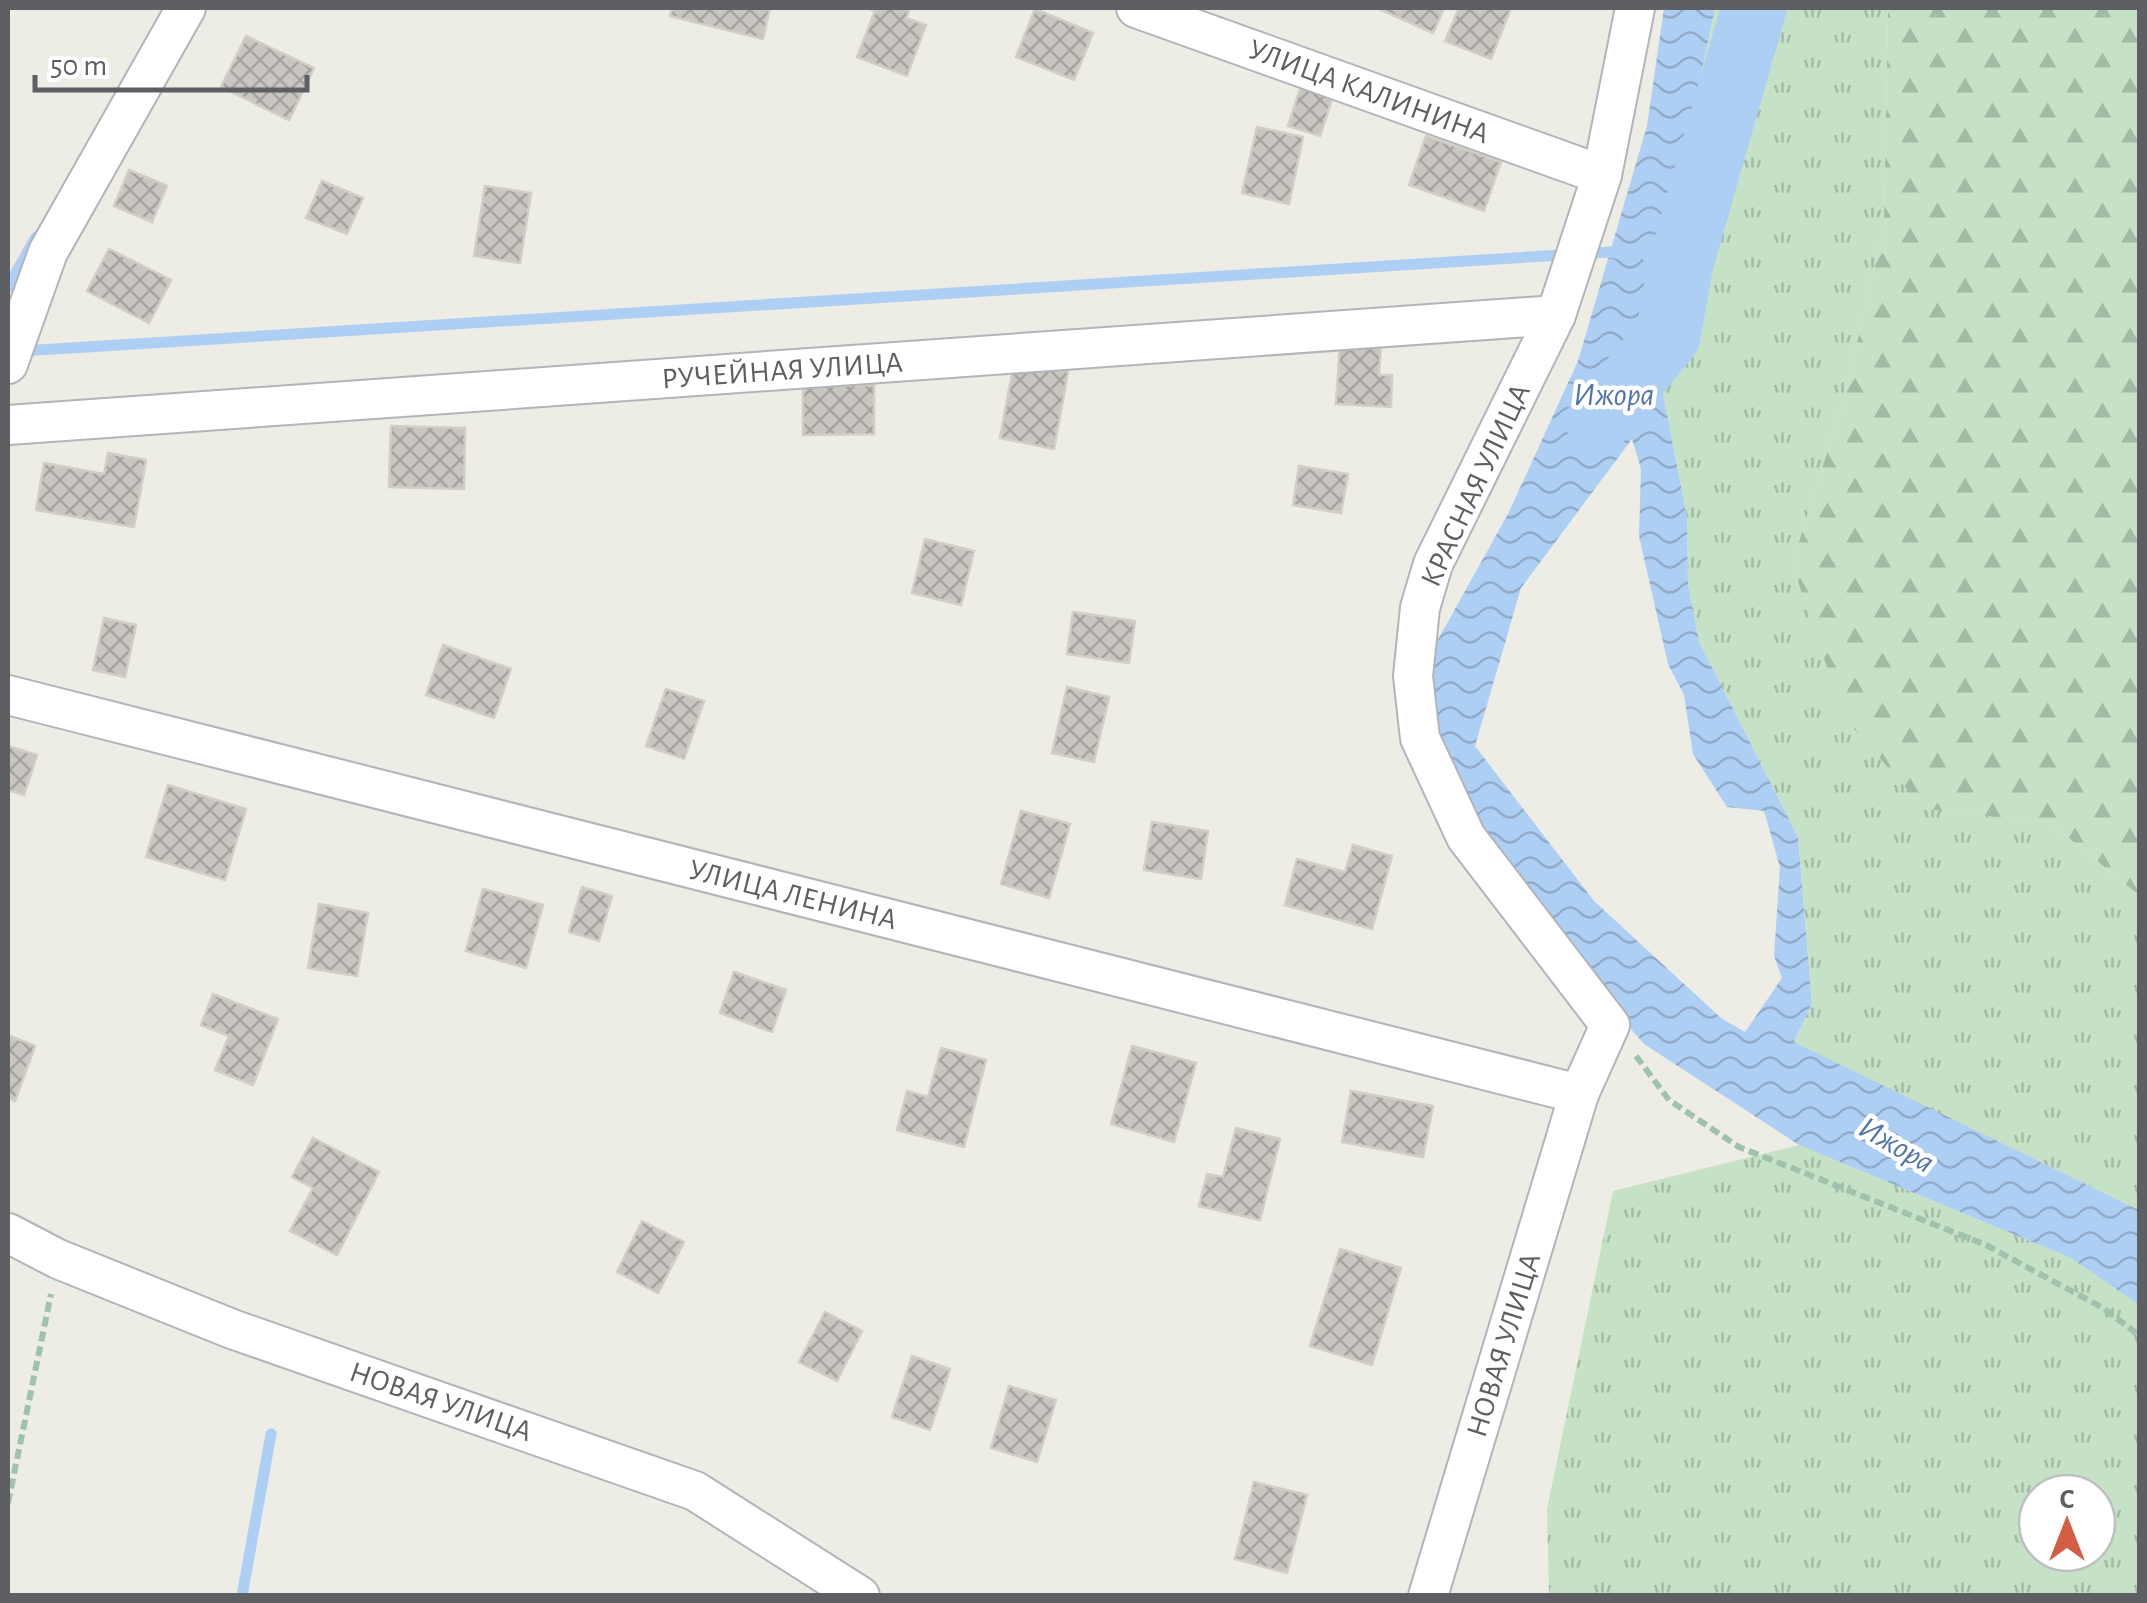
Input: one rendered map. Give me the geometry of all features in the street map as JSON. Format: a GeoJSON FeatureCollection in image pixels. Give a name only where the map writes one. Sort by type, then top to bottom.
{"type":"FeatureCollection","features":[{"type":"Feature","properties":{"kind":"street"},"geometry":{"type":"LineString","coordinates":[[8,364],[48,252],[186,8]]}},
{"type":"Feature","properties":{"kind":"street","name":"УЛИЦА КАЛИНИНА"},"geometry":{"type":"LineString","coordinates":[[1136,8],[1602,175]]}},
{"type":"Feature","properties":{"kind":"street","name":"КРАСНАЯ УЛИЦА"},"geometry":{"type":"LineString","coordinates":[[1610,1026],[1466,837],[1420,738],[1413,676],[1420,608],[1433,564],[1556,314],[1602,175],[1635,8]]}},
{"type":"Feature","properties":{"kind":"street","name":"РУЧЕЙНАЯ УЛИЦА"},"geometry":{"type":"LineString","coordinates":[[8,425],[1556,314]]}},
{"type":"Feature","properties":{"kind":"street","name":"УЛИЦА ЛЕНИНА"},"geometry":{"type":"LineString","coordinates":[[8,695],[1578,1094]]}},
{"type":"Feature","properties":{"kind":"street"},"geometry":{"type":"LineString","coordinates":[[1578,1094],[1610,1026]]}},
{"type":"Feature","properties":{"kind":"street","name":"НОВАЯ УЛИЦА"},"geometry":{"type":"LineString","coordinates":[[1428,1596],[1578,1094]]}},
{"type":"Feature","properties":{"kind":"street","name":"НОВАЯ УЛИЦА"},"geometry":{"type":"LineString","coordinates":[[8,1233],[58,1260],[232,1329],[694,1491],[860,1596]]}},
{"type":"Feature","properties":{"kind":"path"},"geometry":{"type":"LineString","coordinates":[[1610,1026],[1669,1100],[1738,1147],[1986,1246],[2103,1308],[2140,1336]]}},
{"type":"Feature","properties":{"kind":"path"},"geometry":{"type":"LineString","coordinates":[[8,1503],[58,1260]]}},
{"type":"Feature","properties":{"kind":"green space"},"geometry":{"type":"Polygon","coordinates":[[[1715,8],[1888,8],[1884,227],[1844,399],[1792,565],[1924,809],[2050,823],[2139,895],[2139,1210],[1794,1043],[1812,1004],[1798,837],[1699,642],[1688,584],[1687,517],[1649,322],[1715,8]]]}},
{"type":"Feature","properties":{"kind":"green space"},"geometry":{"type":"Polygon","coordinates":[[[1888,8],[2139,8],[2139,895],[2050,823],[1924,809],[1844,717],[1792,564],[1844,399],[1884,227],[1888,8]]]}},
{"type":"Feature","properties":{"kind":"green space"},"geometry":{"type":"Polygon","coordinates":[[[1799,1145],[2071,1258],[2139,1305],[2139,1595],[1549,1596],[1547,1509],[1613,1191],[1799,1145]]]}},
{"type":"Feature","properties":{"kind":"water","name":"Ижора"},"geometry":{"type":"Polygon","coordinates":[[[1664,8],[1715,8],[1649,322],[1687,517],[1688,584],[1699,642],[1798,837],[1812,1004],[1794,1042],[2139,1210],[2139,1305],[2071,1258],[1799,1145],[1644,1044],[1441,813],[1416,679],[1509,512],[1578,361],[1647,126],[1664,8]],[[1632,439],[1521,588],[1475,746],[1594,901],[1721,1018],[1745,1032],[1782,978],[1774,956],[1780,867],[1764,811],[1727,807],[1693,754],[1684,695],[1668,664],[1639,536],[1641,469],[1632,439]]]}},
{"type":"Feature","properties":{"kind":"building"},"geometry":{"type":"Polygon","coordinates":[[[672,8],[770,8],[763,39],[670,16],[672,8]]]}},
{"type":"Feature","properties":{"kind":"building"},"geometry":{"type":"Polygon","coordinates":[[[866,8],[910,8],[906,18],[926,25],[907,76],[857,57],[875,11],[866,8]]]}},
{"type":"Feature","properties":{"kind":"building"},"geometry":{"type":"Polygon","coordinates":[[[1377,8],[1444,8],[1433,33],[1377,8]]]}},
{"type":"Feature","properties":{"kind":"building"},"geometry":{"type":"Polygon","coordinates":[[[1459,8],[1511,8],[1491,59],[1445,41],[1459,8]]]}},
{"type":"Feature","properties":{"kind":"building"},"geometry":{"type":"Polygon","coordinates":[[[1035,9],[1093,33],[1074,80],[1016,57],[1035,9]]]}},
{"type":"Feature","properties":{"kind":"building"},"geometry":{"type":"Polygon","coordinates":[[[246,36],[314,68],[289,120],[221,87],[246,36]]]}},
{"type":"Feature","properties":{"kind":"building"},"geometry":{"type":"Polygon","coordinates":[[[1301,86],[1333,96],[1320,136],[1288,126],[1301,86]]]}},
{"type":"Feature","properties":{"kind":"building"},"geometry":{"type":"Polygon","coordinates":[[[1257,127],[1303,137],[1289,204],[1242,193],[1257,127]]]}},
{"type":"Feature","properties":{"kind":"building"},"geometry":{"type":"Polygon","coordinates":[[[1426,136],[1501,162],[1484,211],[1409,185],[1426,136]]]}},
{"type":"Feature","properties":{"kind":"building"},"geometry":{"type":"Polygon","coordinates":[[[129,170],[167,186],[152,222],[114,206],[129,170]]]}},
{"type":"Feature","properties":{"kind":"building"},"geometry":{"type":"Polygon","coordinates":[[[322,181],[363,198],[347,234],[306,218],[322,181]]]}},
{"type":"Feature","properties":{"kind":"building"},"geometry":{"type":"Polygon","coordinates":[[[485,186],[531,193],[520,263],[474,256],[485,186]]]}},
{"type":"Feature","properties":{"kind":"building"},"geometry":{"type":"Polygon","coordinates":[[[109,249],[171,280],[149,323],[87,291],[109,249]]]}},
{"type":"Feature","properties":{"kind":"building"},"geometry":{"type":"Polygon","coordinates":[[[1340,343],[1381,345],[1379,375],[1392,375],[1391,407],[1336,404],[1340,343]]]}},
{"type":"Feature","properties":{"kind":"building"},"geometry":{"type":"Polygon","coordinates":[[[1015,357],[1069,367],[1054,449],[1000,438],[1015,357]]]}},
{"type":"Feature","properties":{"kind":"building"},"geometry":{"type":"Polygon","coordinates":[[[874,385],[874,434],[803,435],[803,386],[874,385]]]}},
{"type":"Feature","properties":{"kind":"building"},"geometry":{"type":"Polygon","coordinates":[[[391,426],[465,428],[464,489],[389,487],[391,426]]]}},
{"type":"Feature","properties":{"kind":"building"},"geometry":{"type":"Polygon","coordinates":[[[108,453],[146,460],[134,527],[36,510],[44,463],[104,474],[108,453]]]}},
{"type":"Feature","properties":{"kind":"building"},"geometry":{"type":"Polygon","coordinates":[[[1299,466],[1348,474],[1341,513],[1293,505],[1299,466]]]}},
{"type":"Feature","properties":{"kind":"building"},"geometry":{"type":"Polygon","coordinates":[[[925,539],[974,551],[961,605],[912,593],[925,539]]]}},
{"type":"Feature","properties":{"kind":"building"},"geometry":{"type":"Polygon","coordinates":[[[1073,612],[1135,621],[1129,663],[1067,654],[1073,612]]]}},
{"type":"Feature","properties":{"kind":"building"},"geometry":{"type":"Polygon","coordinates":[[[104,618],[136,625],[125,677],[93,670],[104,618]]]}},
{"type":"Feature","properties":{"kind":"building"},"geometry":{"type":"Polygon","coordinates":[[[443,645],[511,669],[494,718],[426,695],[443,645]]]}},
{"type":"Feature","properties":{"kind":"building"},"geometry":{"type":"Polygon","coordinates":[[[1067,687],[1109,697],[1094,762],[1052,753],[1067,687]]]}},
{"type":"Feature","properties":{"kind":"building"},"geometry":{"type":"Polygon","coordinates":[[[666,689],[704,701],[684,759],[646,746],[666,689]]]}},
{"type":"Feature","properties":{"kind":"building"},"geometry":{"type":"Polygon","coordinates":[[[8,746],[37,755],[24,795],[8,790],[8,746]]]}},
{"type":"Feature","properties":{"kind":"building"},"geometry":{"type":"Polygon","coordinates":[[[168,785],[246,809],[225,880],[146,857],[168,785]]]}},
{"type":"Feature","properties":{"kind":"building"},"geometry":{"type":"Polygon","coordinates":[[[1021,811],[1070,824],[1049,898],[1001,884],[1021,811]]]}},
{"type":"Feature","properties":{"kind":"building"},"geometry":{"type":"Polygon","coordinates":[[[1152,822],[1208,831],[1201,879],[1144,870],[1152,822]]]}},
{"type":"Feature","properties":{"kind":"building"},"geometry":{"type":"Polygon","coordinates":[[[1353,845],[1392,856],[1372,929],[1285,905],[1297,859],[1345,872],[1353,845]]]}},
{"type":"Feature","properties":{"kind":"building"},"geometry":{"type":"Polygon","coordinates":[[[582,887],[612,896],[599,941],[569,932],[582,887]]]}},
{"type":"Feature","properties":{"kind":"building"},"geometry":{"type":"Polygon","coordinates":[[[483,889],[543,905],[526,968],[466,951],[483,889]]]}},
{"type":"Feature","properties":{"kind":"building"},"geometry":{"type":"Polygon","coordinates":[[[319,904],[368,913],[357,976],[308,968],[319,904]]]}},
{"type":"Feature","properties":{"kind":"building"},"geometry":{"type":"Polygon","coordinates":[[[734,972],[786,990],[772,1032],[720,1013],[734,972]]]}},
{"type":"Feature","properties":{"kind":"building"},"geometry":{"type":"Polygon","coordinates":[[[213,994],[278,1019],[253,1085],[215,1070],[229,1036],[201,1025],[213,994]]]}},
{"type":"Feature","properties":{"kind":"building"},"geometry":{"type":"Polygon","coordinates":[[[8,1035],[35,1046],[15,1101],[8,1098],[8,1035]]]}},
{"type":"Feature","properties":{"kind":"building"},"geometry":{"type":"Polygon","coordinates":[[[1132,1046],[1196,1063],[1174,1142],[1111,1124],[1132,1046]]]}},
{"type":"Feature","properties":{"kind":"building"},"geometry":{"type":"Polygon","coordinates":[[[941,1048],[986,1060],[964,1147],[897,1130],[907,1091],[928,1097],[941,1048]]]}},
{"type":"Feature","properties":{"kind":"building"},"geometry":{"type":"Polygon","coordinates":[[[1351,1091],[1433,1106],[1423,1157],[1342,1142],[1351,1091]]]}},
{"type":"Feature","properties":{"kind":"building"},"geometry":{"type":"Polygon","coordinates":[[[1236,1128],[1280,1139],[1260,1220],[1199,1206],[1207,1174],[1223,1177],[1236,1128]]]}},
{"type":"Feature","properties":{"kind":"building"},"geometry":{"type":"Polygon","coordinates":[[[313,1138],[379,1172],[337,1255],[290,1231],[313,1188],[292,1177],[313,1138]]]}},
{"type":"Feature","properties":{"kind":"building"},"geometry":{"type":"Polygon","coordinates":[[[642,1221],[684,1242],[658,1293],[617,1272],[642,1221]]]}},
{"type":"Feature","properties":{"kind":"building"},"geometry":{"type":"Polygon","coordinates":[[[1340,1249],[1401,1268],[1372,1365],[1310,1346],[1340,1249]]]}},
{"type":"Feature","properties":{"kind":"building"},"geometry":{"type":"Polygon","coordinates":[[[825,1312],[862,1331],[837,1381],[799,1362],[825,1312]]]}},
{"type":"Feature","properties":{"kind":"building"},"geometry":{"type":"Polygon","coordinates":[[[912,1356],[950,1369],[930,1430],[892,1417],[912,1356]]]}},
{"type":"Feature","properties":{"kind":"building"},"geometry":{"type":"Polygon","coordinates":[[[1009,1386],[1056,1400],[1037,1462],[991,1448],[1009,1386]]]}},
{"type":"Feature","properties":{"kind":"building"},"geometry":{"type":"Polygon","coordinates":[[[1254,1482],[1307,1495],[1287,1573],[1235,1559],[1254,1482]]]}},
{"type":"Feature","properties":{"kind":"waterway","name":"Ижора"},"geometry":{"type":"LineString","coordinates":[[1598,422],[1668,336],[1681,263],[1754,8]]}},
{"type":"Feature","properties":{"kind":"waterway"},"geometry":{"type":"LineString","coordinates":[[8,287],[36,237]]}},
{"type":"Feature","properties":{"kind":"waterway"},"geometry":{"type":"LineString","coordinates":[[22,351],[1610,252],[1625,255]]}},
{"type":"Feature","properties":{"kind":"waterway"},"geometry":{"type":"LineString","coordinates":[[1648,258],[1681,263]]}},
{"type":"Feature","properties":{"kind":"waterway"},"geometry":{"type":"LineString","coordinates":[[242,1596],[271,1434]]}}]}
